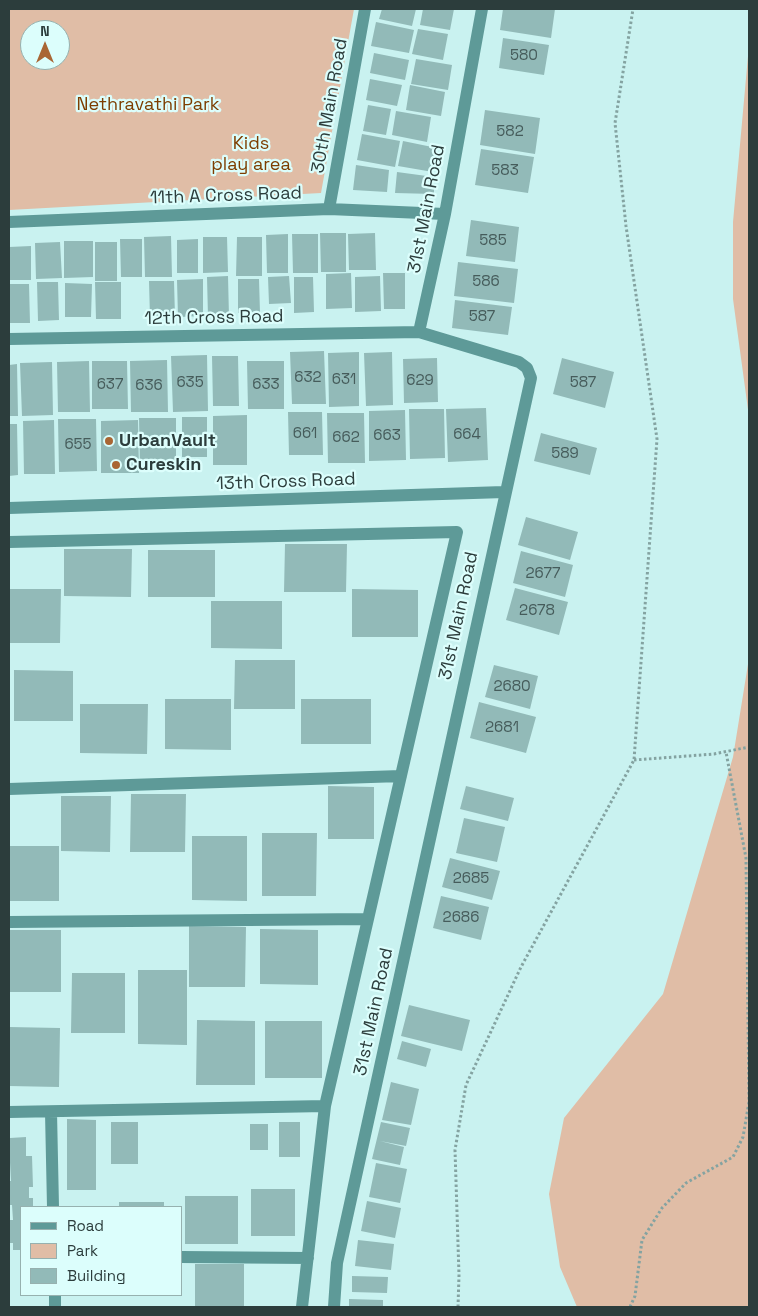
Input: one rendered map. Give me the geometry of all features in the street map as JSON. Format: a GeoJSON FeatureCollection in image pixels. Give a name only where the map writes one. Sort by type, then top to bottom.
{"type":"FeatureCollection","features":[{"type":"Feature","properties":{"kind":"street","name":"30th Main Road"},"geometry":{"type":"LineString","coordinates":[[329,209],[365,9]]}},
{"type":"Feature","properties":{"kind":"street","name":"31st Main Road"},"geometry":{"type":"LineString","coordinates":[[334,1307],[339,1253],[504,492],[531,378],[527,368],[519,362],[419,332],[445,214],[482,9]]}},
{"type":"Feature","properties":{"kind":"street","name":"11th A Cross Road"},"geometry":{"type":"LineString","coordinates":[[9,222],[329,209],[445,214]]}},
{"type":"Feature","properties":{"kind":"street","name":"12th Cross Road"},"geometry":{"type":"LineString","coordinates":[[9,339],[419,332]]}},
{"type":"Feature","properties":{"kind":"street","name":"13th Cross Road"},"geometry":{"type":"LineString","coordinates":[[9,508],[504,492]]}},
{"type":"Feature","properties":{"kind":"street"},"geometry":{"type":"LineString","coordinates":[[9,542],[457,532],[325,1106],[302,1307]]}},
{"type":"Feature","properties":{"kind":"street"},"geometry":{"type":"LineString","coordinates":[[9,789],[400,776]]}},
{"type":"Feature","properties":{"kind":"street"},"geometry":{"type":"LineString","coordinates":[[9,922],[368,919]]}},
{"type":"Feature","properties":{"kind":"street"},"geometry":{"type":"LineString","coordinates":[[9,1112],[325,1106]]}},
{"type":"Feature","properties":{"kind":"street"},"geometry":{"type":"LineString","coordinates":[[51,1112],[53,1206]]}},
{"type":"Feature","properties":{"kind":"street"},"geometry":{"type":"LineString","coordinates":[[182,1258],[308,1258]]}},
{"type":"Feature","properties":{"kind":"path"},"geometry":{"type":"LineString","coordinates":[[458,1307],[459,1274],[454,1150],[466,1085],[522,967],[634,760],[657,438],[627,236],[615,123],[633,9]]}},
{"type":"Feature","properties":{"kind":"path"},"geometry":{"type":"LineString","coordinates":[[634,760],[726,752],[749,747]]}},
{"type":"Feature","properties":{"kind":"path"},"geometry":{"type":"LineString","coordinates":[[630,1307],[635,1296],[642,1240],[662,1208],[686,1183],[733,1157],[743,1137],[749,1102],[746,858],[726,752]]}},
{"type":"Feature","properties":{"kind":"green space","name":"Nethravathi Park"},"geometry":{"type":"Polygon","coordinates":[[[9,9],[354,9],[321,193],[9,210],[9,9]]]}},
{"type":"Feature","properties":{"kind":"green space"},"geometry":{"type":"Polygon","coordinates":[[[749,45],[749,417],[733,299],[733,222],[749,45]]]}},
{"type":"Feature","properties":{"kind":"green space"},"geometry":{"type":"Polygon","coordinates":[[[749,658],[749,1307],[577,1307],[560,1267],[549,1194],[564,1118],[663,994],[733,757],[749,658]]]}},
{"type":"Feature","properties":{"kind":"building"},"geometry":{"type":"Polygon","coordinates":[[[382,9],[416,9],[412,26],[379,19],[382,9]]]}},
{"type":"Feature","properties":{"kind":"building"},"geometry":{"type":"Polygon","coordinates":[[[423,9],[454,9],[450,30],[420,25],[423,9]]]}},
{"type":"Feature","properties":{"kind":"building"},"geometry":{"type":"Polygon","coordinates":[[[503,9],[555,9],[551,38],[500,30],[503,9]]]}},
{"type":"Feature","properties":{"kind":"building"},"geometry":{"type":"Polygon","coordinates":[[[376,22],[414,30],[409,53],[371,46],[376,22]]]}},
{"type":"Feature","properties":{"kind":"building"},"geometry":{"type":"Polygon","coordinates":[[[418,29],[448,34],[443,60],[412,54],[418,29]]]}},
{"type":"Feature","properties":{"kind":"building"},"geometry":{"type":"Polygon","coordinates":[[[503,38],[549,45],[544,75],[499,68],[503,38]]]}},
{"type":"Feature","properties":{"kind":"building"},"geometry":{"type":"Polygon","coordinates":[[[374,53],[409,60],[405,80],[370,73],[374,53]]]}},
{"type":"Feature","properties":{"kind":"building"},"geometry":{"type":"Polygon","coordinates":[[[416,59],[452,65],[448,90],[411,84],[416,59]]]}},
{"type":"Feature","properties":{"kind":"building"},"geometry":{"type":"Polygon","coordinates":[[[370,79],[402,85],[397,106],[366,100],[370,79]]]}},
{"type":"Feature","properties":{"kind":"building"},"geometry":{"type":"Polygon","coordinates":[[[410,85],[445,92],[441,116],[406,110],[410,85]]]}},
{"type":"Feature","properties":{"kind":"building"},"geometry":{"type":"Polygon","coordinates":[[[368,105],[391,109],[386,135],[363,131],[368,105]]]}},
{"type":"Feature","properties":{"kind":"building"},"geometry":{"type":"Polygon","coordinates":[[[485,110],[540,118],[535,154],[480,145],[485,110]]]}},
{"type":"Feature","properties":{"kind":"building"},"geometry":{"type":"Polygon","coordinates":[[[396,111],[431,117],[427,142],[392,135],[396,111]]]}},
{"type":"Feature","properties":{"kind":"building"},"geometry":{"type":"Polygon","coordinates":[[[362,134],[400,141],[395,167],[357,160],[362,134]]]}},
{"type":"Feature","properties":{"kind":"building"},"geometry":{"type":"Polygon","coordinates":[[[403,141],[437,148],[433,172],[398,166],[403,141]]]}},
{"type":"Feature","properties":{"kind":"building"},"geometry":{"type":"Polygon","coordinates":[[[481,149],[534,157],[528,193],[475,185],[481,149]]]}},
{"type":"Feature","properties":{"kind":"building"},"geometry":{"type":"Polygon","coordinates":[[[356,165],[389,170],[387,192],[353,190],[356,165]]]}},
{"type":"Feature","properties":{"kind":"building"},"geometry":{"type":"Polygon","coordinates":[[[397,172],[434,177],[434,194],[395,193],[397,172]]]}},
{"type":"Feature","properties":{"kind":"building"},"geometry":{"type":"Polygon","coordinates":[[[471,220],[519,227],[515,262],[466,256],[471,220]]]}},
{"type":"Feature","properties":{"kind":"building"},"geometry":{"type":"Polygon","coordinates":[[[320,233],[346,233],[346,272],[321,272],[320,233]]]}},
{"type":"Feature","properties":{"kind":"building"},"geometry":{"type":"Polygon","coordinates":[[[375,233],[376,270],[349,270],[348,234],[375,233]]]}},
{"type":"Feature","properties":{"kind":"building"},"geometry":{"type":"Polygon","coordinates":[[[288,234],[288,273],[267,273],[266,235],[288,234]]]}},
{"type":"Feature","properties":{"kind":"building"},"geometry":{"type":"Polygon","coordinates":[[[292,234],[318,234],[318,273],[293,273],[292,234]]]}},
{"type":"Feature","properties":{"kind":"building"},"geometry":{"type":"Polygon","coordinates":[[[171,236],[172,277],[145,277],[144,237],[171,236]]]}},
{"type":"Feature","properties":{"kind":"building"},"geometry":{"type":"Polygon","coordinates":[[[203,237],[227,237],[228,272],[203,273],[203,237]]]}},
{"type":"Feature","properties":{"kind":"building"},"geometry":{"type":"Polygon","coordinates":[[[237,237],[262,237],[262,276],[236,276],[237,237]]]}},
{"type":"Feature","properties":{"kind":"building"},"geometry":{"type":"Polygon","coordinates":[[[120,239],[142,239],[142,277],[121,277],[120,239]]]}},
{"type":"Feature","properties":{"kind":"building"},"geometry":{"type":"Polygon","coordinates":[[[198,239],[198,273],[177,273],[177,240],[198,239]]]}},
{"type":"Feature","properties":{"kind":"building"},"geometry":{"type":"Polygon","coordinates":[[[64,241],[93,241],[93,277],[64,278],[64,241]]]}},
{"type":"Feature","properties":{"kind":"building"},"geometry":{"type":"Polygon","coordinates":[[[60,242],[62,278],[36,279],[35,243],[60,242]]]}},
{"type":"Feature","properties":{"kind":"building"},"geometry":{"type":"Polygon","coordinates":[[[95,242],[117,242],[117,281],[95,281],[95,242]]]}},
{"type":"Feature","properties":{"kind":"building"},"geometry":{"type":"Polygon","coordinates":[[[31,246],[31,280],[9,280],[9,247],[31,246]]]}},
{"type":"Feature","properties":{"kind":"building"},"geometry":{"type":"Polygon","coordinates":[[[458,262],[518,269],[514,303],[454,296],[458,262]]]}},
{"type":"Feature","properties":{"kind":"building"},"geometry":{"type":"Polygon","coordinates":[[[351,273],[352,308],[326,309],[326,274],[351,273]]]}},
{"type":"Feature","properties":{"kind":"building"},"geometry":{"type":"Polygon","coordinates":[[[383,273],[405,273],[405,309],[384,309],[383,273]]]}},
{"type":"Feature","properties":{"kind":"building"},"geometry":{"type":"Polygon","coordinates":[[[228,276],[229,317],[208,317],[207,277],[228,276]]]}},
{"type":"Feature","properties":{"kind":"building"},"geometry":{"type":"Polygon","coordinates":[[[289,276],[291,303],[269,304],[268,277],[289,276]]]}},
{"type":"Feature","properties":{"kind":"building"},"geometry":{"type":"Polygon","coordinates":[[[380,276],[381,311],[355,312],[355,277],[380,276]]]}},
{"type":"Feature","properties":{"kind":"building"},"geometry":{"type":"Polygon","coordinates":[[[294,277],[313,277],[314,312],[294,313],[294,277]]]}},
{"type":"Feature","properties":{"kind":"building"},"geometry":{"type":"Polygon","coordinates":[[[203,279],[203,316],[178,317],[177,280],[203,279]]]}},
{"type":"Feature","properties":{"kind":"building"},"geometry":{"type":"Polygon","coordinates":[[[238,279],[259,279],[260,313],[238,313],[238,279]]]}},
{"type":"Feature","properties":{"kind":"building"},"geometry":{"type":"Polygon","coordinates":[[[149,281],[174,281],[175,317],[150,318],[149,281]]]}},
{"type":"Feature","properties":{"kind":"building"},"geometry":{"type":"Polygon","coordinates":[[[37,282],[58,282],[59,320],[38,321],[37,282]]]}},
{"type":"Feature","properties":{"kind":"building"},"geometry":{"type":"Polygon","coordinates":[[[95,282],[121,282],[121,319],[96,319],[95,282]]]}},
{"type":"Feature","properties":{"kind":"building"},"geometry":{"type":"Polygon","coordinates":[[[65,283],[92,284],[91,317],[65,317],[65,283]]]}},
{"type":"Feature","properties":{"kind":"building"},"geometry":{"type":"Polygon","coordinates":[[[9,284],[29,284],[30,323],[9,323],[9,284]]]}},
{"type":"Feature","properties":{"kind":"building"},"geometry":{"type":"Polygon","coordinates":[[[455,300],[512,307],[508,335],[452,328],[455,300]]]}},
{"type":"Feature","properties":{"kind":"building"},"geometry":{"type":"Polygon","coordinates":[[[324,351],[326,404],[292,404],[290,352],[324,351]]]}},
{"type":"Feature","properties":{"kind":"building"},"geometry":{"type":"Polygon","coordinates":[[[359,352],[359,406],[329,407],[328,353],[359,352]]]}},
{"type":"Feature","properties":{"kind":"building"},"geometry":{"type":"Polygon","coordinates":[[[392,352],[393,405],[366,406],[364,353],[392,352]]]}},
{"type":"Feature","properties":{"kind":"building"},"geometry":{"type":"Polygon","coordinates":[[[207,355],[208,411],[173,412],[171,356],[207,355]]]}},
{"type":"Feature","properties":{"kind":"building"},"geometry":{"type":"Polygon","coordinates":[[[212,356],[238,356],[239,406],[213,406],[212,356]]]}},
{"type":"Feature","properties":{"kind":"building"},"geometry":{"type":"Polygon","coordinates":[[[437,358],[438,402],[404,403],[403,359],[437,358]]]}},
{"type":"Feature","properties":{"kind":"building"},"geometry":{"type":"Polygon","coordinates":[[[562,358],[614,372],[605,408],[553,394],[562,358]]]}},
{"type":"Feature","properties":{"kind":"building"},"geometry":{"type":"Polygon","coordinates":[[[167,360],[168,412],[131,412],[130,361],[167,360]]]}},
{"type":"Feature","properties":{"kind":"building"},"geometry":{"type":"Polygon","coordinates":[[[89,361],[90,412],[58,412],[57,362],[89,361]]]}},
{"type":"Feature","properties":{"kind":"building"},"geometry":{"type":"Polygon","coordinates":[[[92,361],[127,361],[128,409],[92,409],[92,361]]]}},
{"type":"Feature","properties":{"kind":"building"},"geometry":{"type":"Polygon","coordinates":[[[247,361],[284,361],[284,409],[248,409],[247,361]]]}},
{"type":"Feature","properties":{"kind":"building"},"geometry":{"type":"Polygon","coordinates":[[[52,362],[53,415],[22,416],[20,363],[52,362]]]}},
{"type":"Feature","properties":{"kind":"building"},"geometry":{"type":"Polygon","coordinates":[[[17,364],[18,416],[9,416],[9,365],[17,364]]]}},
{"type":"Feature","properties":{"kind":"building"},"geometry":{"type":"Polygon","coordinates":[[[486,408],[488,460],[448,462],[446,409],[486,408]]]}},
{"type":"Feature","properties":{"kind":"building"},"geometry":{"type":"Polygon","coordinates":[[[409,409],[444,409],[445,458],[410,459],[409,409]]]}},
{"type":"Feature","properties":{"kind":"building"},"geometry":{"type":"Polygon","coordinates":[[[405,410],[406,460],[369,461],[369,411],[405,410]]]}},
{"type":"Feature","properties":{"kind":"building"},"geometry":{"type":"Polygon","coordinates":[[[288,412],[322,412],[323,455],[289,455],[288,412]]]}},
{"type":"Feature","properties":{"kind":"building"},"geometry":{"type":"Polygon","coordinates":[[[327,413],[364,413],[365,463],[328,463],[327,413]]]}},
{"type":"Feature","properties":{"kind":"building"},"geometry":{"type":"Polygon","coordinates":[[[247,415],[247,465],[213,465],[213,416],[247,415]]]}},
{"type":"Feature","properties":{"kind":"building"},"geometry":{"type":"Polygon","coordinates":[[[182,417],[207,417],[207,457],[182,457],[182,417]]]}},
{"type":"Feature","properties":{"kind":"building"},"geometry":{"type":"Polygon","coordinates":[[[139,418],[176,418],[176,468],[140,469],[139,418]]]}},
{"type":"Feature","properties":{"kind":"building"},"geometry":{"type":"Polygon","coordinates":[[[58,419],[96,419],[97,471],[59,472],[58,419]]]}},
{"type":"Feature","properties":{"kind":"building"},"geometry":{"type":"Polygon","coordinates":[[[54,420],[55,474],[24,474],[23,421],[54,420]]]}},
{"type":"Feature","properties":{"kind":"building"},"geometry":{"type":"Polygon","coordinates":[[[138,420],[139,473],[101,473],[101,421],[138,420]]]}},
{"type":"Feature","properties":{"kind":"building"},"geometry":{"type":"Polygon","coordinates":[[[9,424],[17,424],[18,475],[9,476],[9,424]]]}},
{"type":"Feature","properties":{"kind":"building"},"geometry":{"type":"Polygon","coordinates":[[[541,433],[597,448],[590,475],[534,461],[541,433]]]}},
{"type":"Feature","properties":{"kind":"building"},"geometry":{"type":"Polygon","coordinates":[[[526,517],[578,532],[570,560],[518,545],[526,517]]]}},
{"type":"Feature","properties":{"kind":"building"},"geometry":{"type":"Polygon","coordinates":[[[285,544],[347,544],[346,592],[284,592],[285,544]]]}},
{"type":"Feature","properties":{"kind":"building"},"geometry":{"type":"Polygon","coordinates":[[[64,549],[132,549],[131,597],[64,596],[64,549]]]}},
{"type":"Feature","properties":{"kind":"building"},"geometry":{"type":"Polygon","coordinates":[[[148,550],[215,550],[215,597],[148,597],[148,550]]]}},
{"type":"Feature","properties":{"kind":"building"},"geometry":{"type":"Polygon","coordinates":[[[521,551],[573,565],[565,597],[513,583],[521,551]]]}},
{"type":"Feature","properties":{"kind":"building"},"geometry":{"type":"Polygon","coordinates":[[[515,588],[568,602],[559,635],[506,620],[515,588]]]}},
{"type":"Feature","properties":{"kind":"building"},"geometry":{"type":"Polygon","coordinates":[[[9,589],[61,589],[60,643],[9,643],[9,589]]]}},
{"type":"Feature","properties":{"kind":"building"},"geometry":{"type":"Polygon","coordinates":[[[352,589],[418,590],[418,637],[352,637],[352,589]]]}},
{"type":"Feature","properties":{"kind":"building"},"geometry":{"type":"Polygon","coordinates":[[[211,601],[282,601],[282,649],[211,648],[211,601]]]}},
{"type":"Feature","properties":{"kind":"building"},"geometry":{"type":"Polygon","coordinates":[[[235,660],[295,660],[295,709],[234,709],[235,660]]]}},
{"type":"Feature","properties":{"kind":"building"},"geometry":{"type":"Polygon","coordinates":[[[494,665],[538,676],[530,709],[485,697],[494,665]]]}},
{"type":"Feature","properties":{"kind":"building"},"geometry":{"type":"Polygon","coordinates":[[[14,670],[73,671],[73,721],[14,721],[14,670]]]}},
{"type":"Feature","properties":{"kind":"building"},"geometry":{"type":"Polygon","coordinates":[[[165,699],[231,699],[231,750],[165,749],[165,699]]]}},
{"type":"Feature","properties":{"kind":"building"},"geometry":{"type":"Polygon","coordinates":[[[301,699],[371,699],[371,744],[301,744],[301,699]]]}},
{"type":"Feature","properties":{"kind":"building"},"geometry":{"type":"Polygon","coordinates":[[[479,702],[536,717],[526,753],[470,738],[479,702]]]}},
{"type":"Feature","properties":{"kind":"building"},"geometry":{"type":"Polygon","coordinates":[[[80,704],[148,704],[147,754],[80,753],[80,704]]]}},
{"type":"Feature","properties":{"kind":"building"},"geometry":{"type":"Polygon","coordinates":[[[328,786],[374,787],[374,839],[328,839],[328,786]]]}},
{"type":"Feature","properties":{"kind":"building"},"geometry":{"type":"Polygon","coordinates":[[[466,786],[514,798],[508,821],[460,809],[466,786]]]}},
{"type":"Feature","properties":{"kind":"building"},"geometry":{"type":"Polygon","coordinates":[[[131,794],[186,794],[185,852],[130,852],[131,794]]]}},
{"type":"Feature","properties":{"kind":"building"},"geometry":{"type":"Polygon","coordinates":[[[61,796],[111,796],[110,852],[61,851],[61,796]]]}},
{"type":"Feature","properties":{"kind":"building"},"geometry":{"type":"Polygon","coordinates":[[[464,818],[505,827],[497,862],[456,853],[464,818]]]}},
{"type":"Feature","properties":{"kind":"building"},"geometry":{"type":"Polygon","coordinates":[[[262,833],[317,833],[316,896],[262,896],[262,833]]]}},
{"type":"Feature","properties":{"kind":"building"},"geometry":{"type":"Polygon","coordinates":[[[192,836],[247,836],[247,901],[192,900],[192,836]]]}},
{"type":"Feature","properties":{"kind":"building"},"geometry":{"type":"Polygon","coordinates":[[[9,846],[59,846],[59,901],[9,901],[9,846]]]}},
{"type":"Feature","properties":{"kind":"building"},"geometry":{"type":"Polygon","coordinates":[[[450,858],[500,871],[492,900],[442,887],[450,858]]]}},
{"type":"Feature","properties":{"kind":"building"},"geometry":{"type":"Polygon","coordinates":[[[441,896],[489,907],[481,940],[433,928],[441,896]]]}},
{"type":"Feature","properties":{"kind":"building"},"geometry":{"type":"Polygon","coordinates":[[[189,926],[246,927],[245,987],[189,987],[189,926]]]}},
{"type":"Feature","properties":{"kind":"building"},"geometry":{"type":"Polygon","coordinates":[[[260,929],[318,930],[318,985],[260,984],[260,929]]]}},
{"type":"Feature","properties":{"kind":"building"},"geometry":{"type":"Polygon","coordinates":[[[9,930],[61,930],[61,992],[9,992],[9,930]]]}},
{"type":"Feature","properties":{"kind":"building"},"geometry":{"type":"Polygon","coordinates":[[[138,970],[187,970],[187,1045],[138,1044],[138,970]]]}},
{"type":"Feature","properties":{"kind":"building"},"geometry":{"type":"Polygon","coordinates":[[[72,973],[125,973],[125,1033],[71,1033],[72,973]]]}},
{"type":"Feature","properties":{"kind":"building"},"geometry":{"type":"Polygon","coordinates":[[[409,1005],[470,1020],[462,1051],[401,1036],[409,1005]]]}},
{"type":"Feature","properties":{"kind":"building"},"geometry":{"type":"Polygon","coordinates":[[[197,1020],[255,1021],[255,1085],[196,1085],[197,1020]]]}},
{"type":"Feature","properties":{"kind":"building"},"geometry":{"type":"Polygon","coordinates":[[[265,1021],[322,1021],[322,1078],[265,1078],[265,1021]]]}},
{"type":"Feature","properties":{"kind":"building"},"geometry":{"type":"Polygon","coordinates":[[[9,1027],[60,1028],[59,1087],[9,1086],[9,1027]]]}},
{"type":"Feature","properties":{"kind":"building"},"geometry":{"type":"Polygon","coordinates":[[[402,1041],[431,1049],[426,1067],[397,1059],[402,1041]]]}},
{"type":"Feature","properties":{"kind":"building"},"geometry":{"type":"Polygon","coordinates":[[[391,1082],[419,1089],[411,1125],[382,1120],[391,1082]]]}},
{"type":"Feature","properties":{"kind":"building"},"geometry":{"type":"Polygon","coordinates":[[[67,1119],[96,1120],[96,1190],[67,1190],[67,1119]]]}},
{"type":"Feature","properties":{"kind":"building"},"geometry":{"type":"Polygon","coordinates":[[[111,1122],[138,1122],[138,1164],[111,1164],[111,1122]]]}},
{"type":"Feature","properties":{"kind":"building"},"geometry":{"type":"Polygon","coordinates":[[[279,1122],[300,1122],[300,1157],[279,1157],[279,1122]]]}},
{"type":"Feature","properties":{"kind":"building"},"geometry":{"type":"Polygon","coordinates":[[[381,1122],[410,1128],[406,1146],[380,1141],[404,1147],[400,1165],[372,1159],[381,1122]]]}},
{"type":"Feature","properties":{"kind":"building"},"geometry":{"type":"Polygon","coordinates":[[[250,1124],[268,1124],[268,1150],[250,1150],[250,1124]]]}},
{"type":"Feature","properties":{"kind":"building"},"geometry":{"type":"Polygon","coordinates":[[[26,1137],[26,1156],[32,1156],[33,1187],[29,1187],[29,1198],[33,1198],[33,1206],[20,1206],[20,1250],[13,1250],[13,1243],[9,1243],[9,1220],[13,1220],[12,1205],[9,1205],[9,1181],[11,1181],[10,1138],[26,1137]]]}},
{"type":"Feature","properties":{"kind":"building"},"geometry":{"type":"Polygon","coordinates":[[[376,1163],[407,1169],[400,1203],[369,1197],[376,1163]]]}},
{"type":"Feature","properties":{"kind":"building"},"geometry":{"type":"Polygon","coordinates":[[[251,1189],[295,1189],[295,1236],[251,1236],[251,1189]]]}},
{"type":"Feature","properties":{"kind":"building"},"geometry":{"type":"Polygon","coordinates":[[[185,1196],[238,1196],[238,1244],[185,1244],[185,1196]]]}},
{"type":"Feature","properties":{"kind":"building"},"geometry":{"type":"Polygon","coordinates":[[[367,1201],[401,1208],[395,1238],[361,1231],[367,1201]]]}},
{"type":"Feature","properties":{"kind":"building"},"geometry":{"type":"Polygon","coordinates":[[[119,1202],[164,1202],[164,1206],[119,1206],[119,1202]]]}},
{"type":"Feature","properties":{"kind":"building"},"geometry":{"type":"Polygon","coordinates":[[[358,1240],[394,1244],[391,1270],[355,1266],[358,1240]]]}},
{"type":"Feature","properties":{"kind":"building"},"geometry":{"type":"Polygon","coordinates":[[[195,1264],[244,1264],[244,1307],[195,1307],[195,1264]]]}},
{"type":"Feature","properties":{"kind":"building"},"geometry":{"type":"Polygon","coordinates":[[[352,1276],[388,1277],[387,1293],[352,1292],[352,1276]]]}},
{"type":"Feature","properties":{"kind":"building"},"geometry":{"type":"Polygon","coordinates":[[[349,1299],[383,1300],[383,1307],[349,1307],[349,1299]]]}},
{"type":"Feature","properties":{"kind":"place","name":"UrbanVault"},"geometry":{"type":"Point","coordinates":[109,441]}},
{"type":"Feature","properties":{"kind":"place","name":"Cureskin"},"geometry":{"type":"Point","coordinates":[116,465]}},
{"type":"Feature","properties":{"kind":"park label","name":"Kids play area"},"geometry":{"type":"Point","coordinates":[251,154]}}]}
